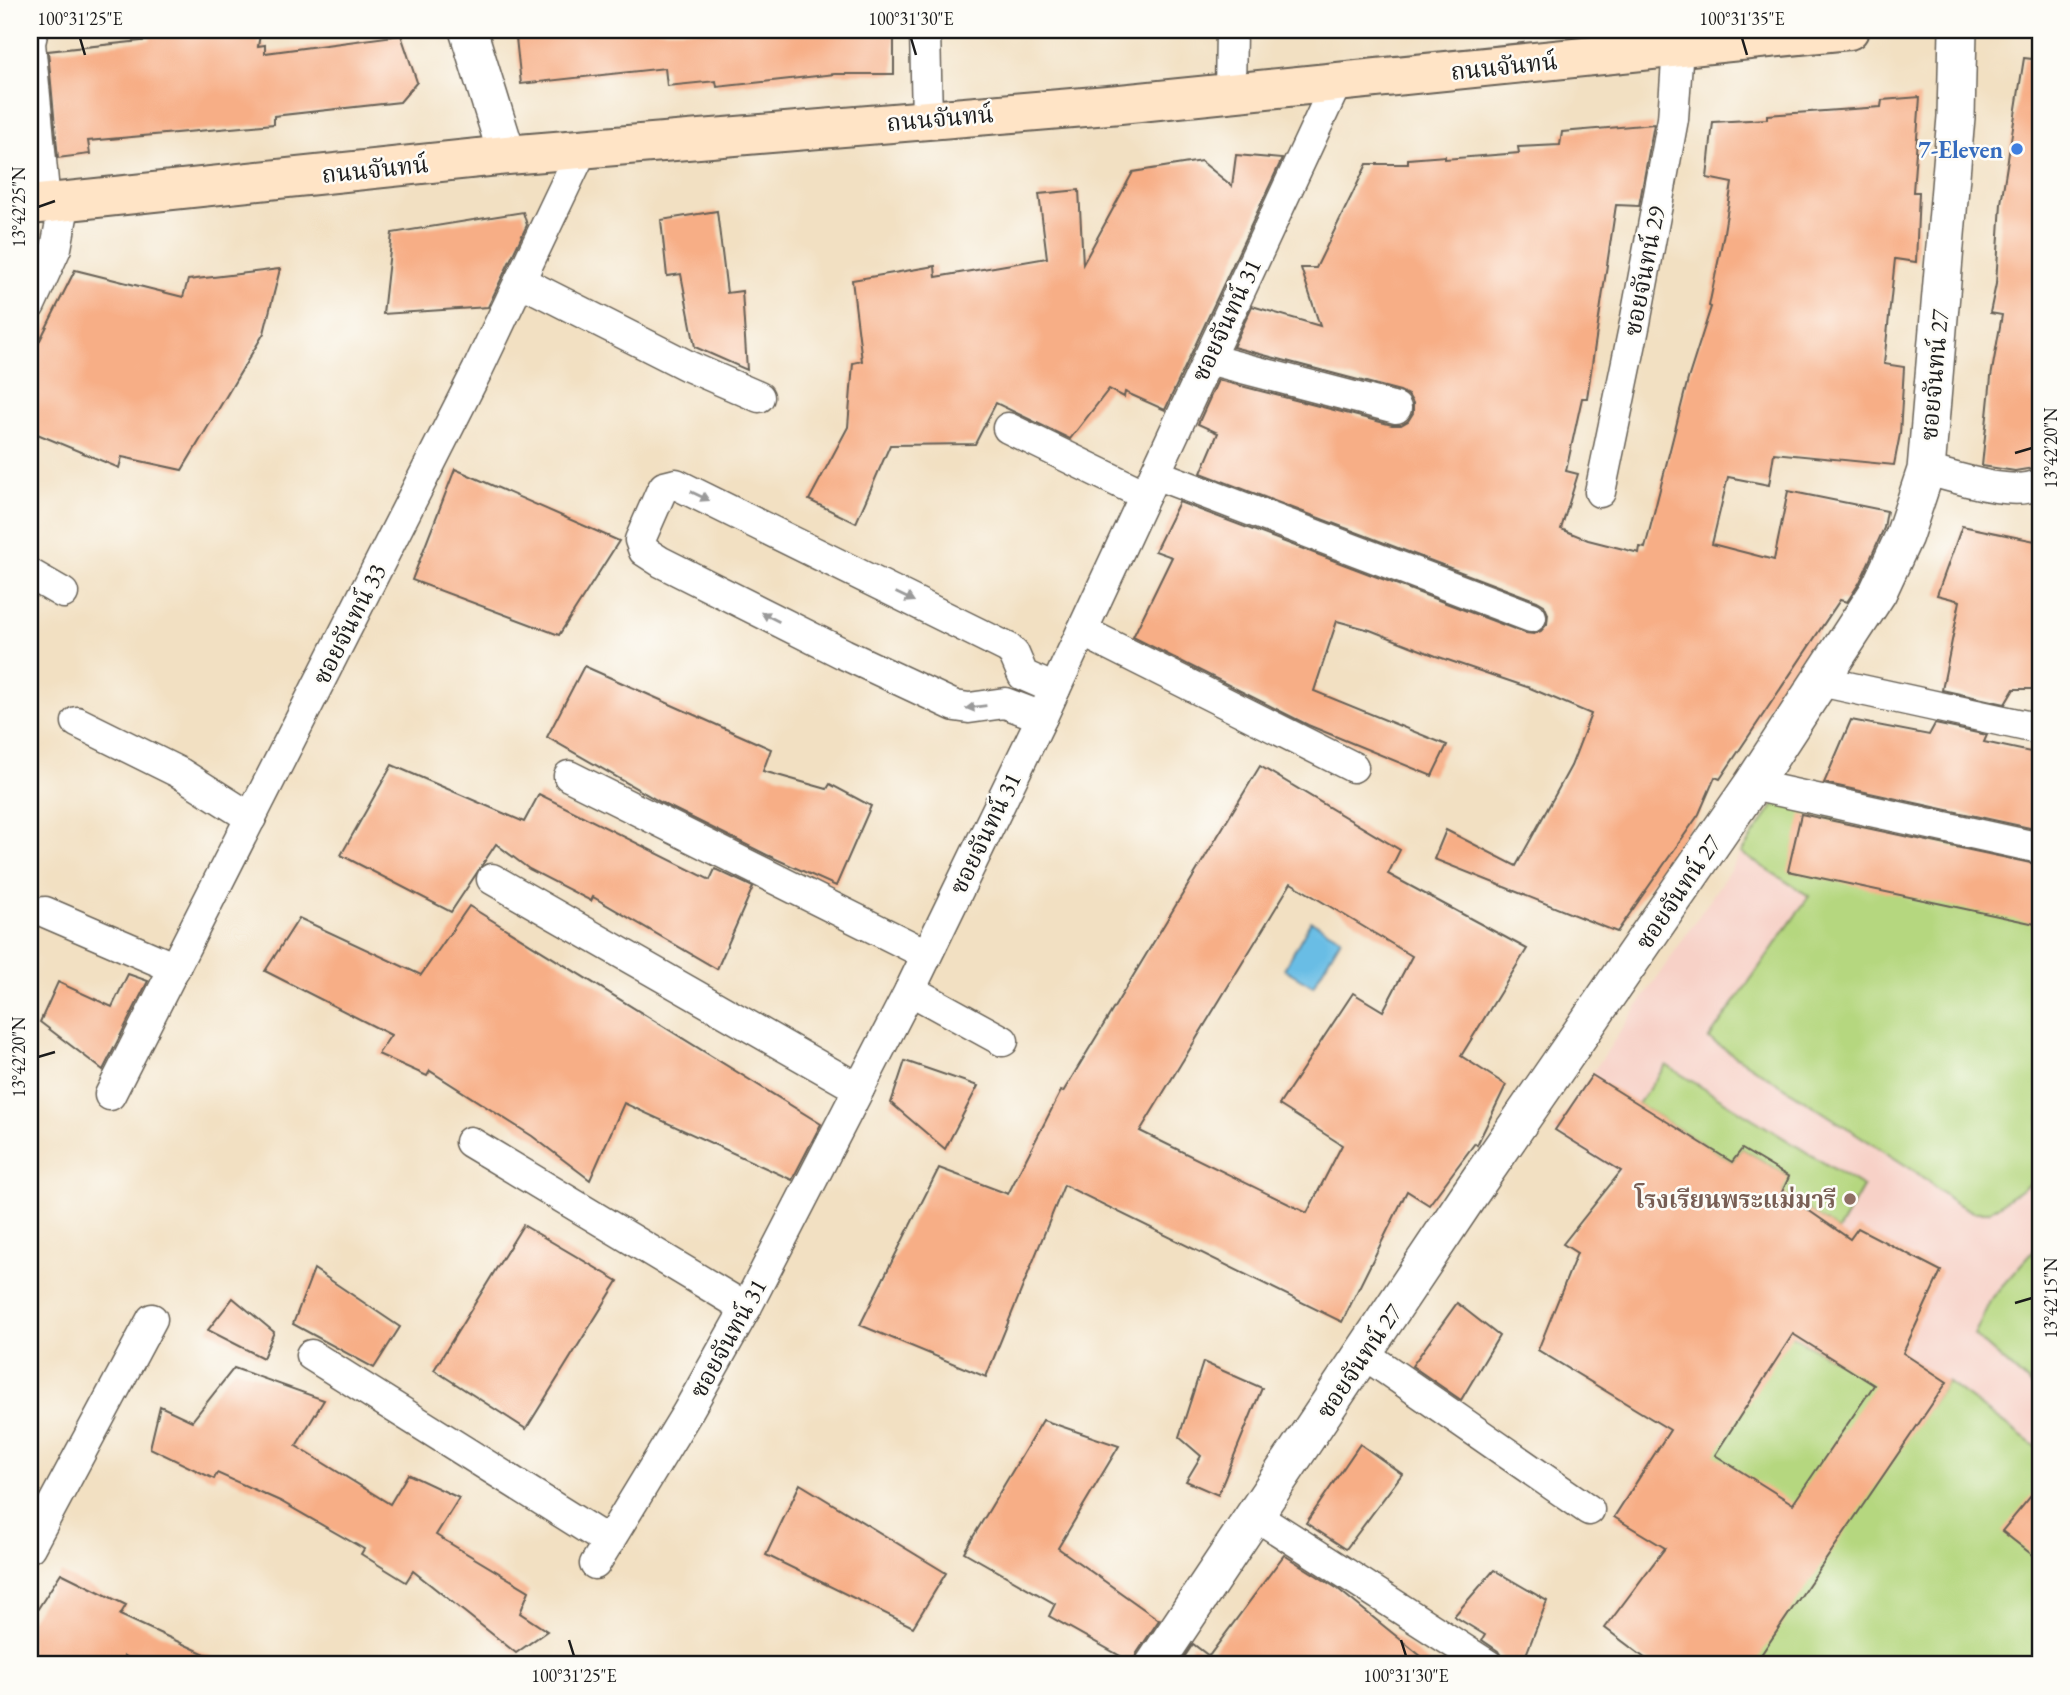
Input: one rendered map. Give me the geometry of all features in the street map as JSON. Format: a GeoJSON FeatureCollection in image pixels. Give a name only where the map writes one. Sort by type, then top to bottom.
{"type":"FeatureCollection","features":[{"type":"Feature","properties":{"kind":"main road","name":"ถนนจันทน์"},"geometry":{"type":"LineString","coordinates":[[46,203],[508,155],[1120,104],[1849,30]]}},
{"type":"Feature","properties":{"kind":"street"},"geometry":{"type":"LineString","coordinates":[[30,305],[56,248],[46,203],[30,43],[33,30]]}},
{"type":"Feature","properties":{"kind":"street"},"geometry":{"type":"LineString","coordinates":[[468,30],[508,155]]}},
{"type":"Feature","properties":{"kind":"street"},"geometry":{"type":"LineString","coordinates":[[925,30],[927,119]]}},
{"type":"Feature","properties":{"kind":"street"},"geometry":{"type":"LineString","coordinates":[[1230,92],[1231,30]]}},
{"type":"Feature","properties":{"kind":"street","name":"ซอยจันทน์ 27"},"geometry":{"type":"LineString","coordinates":[[1154,1665],[1469,1195],[1752,785],[1878,592],[1903,536],[1926,470],[1956,117],[1958,30]]}},
{"type":"Feature","properties":{"kind":"street","name":"ซอยจันทน์ 29"},"geometry":{"type":"LineString","coordinates":[[1600,492],[1673,119],[1678,47]]}},
{"type":"Feature","properties":{"kind":"street","name":"ซอยจันทน์ 31"},"geometry":{"type":"LineString","coordinates":[[311,1355],[602,1553],[687,1413],[746,1308],[910,990],[1042,717],[1337,82]]}},
{"type":"Feature","properties":{"kind":"street","name":"ซอยจันทน์ 33"},"geometry":{"type":"LineString","coordinates":[[110,1096],[477,372],[582,150]]}},
{"type":"Feature","properties":{"kind":"street"},"geometry":{"type":"LineString","coordinates":[[520,281],[688,366],[759,397]]}},
{"type":"Feature","properties":{"kind":"street"},"geometry":{"type":"LineString","coordinates":[[1208,359],[1396,408]]}},
{"type":"Feature","properties":{"kind":"street"},"geometry":{"type":"LineString","coordinates":[[1009,428],[1150,485],[1531,617]]}},
{"type":"Feature","properties":{"kind":"street"},"geometry":{"type":"LineString","coordinates":[[1926,470],[2008,489],[2022,490],[2040,484]]}},
{"type":"Feature","properties":{"kind":"street"},"geometry":{"type":"LineString","coordinates":[[1042,717],[1005,703],[969,708],[956,706],[844,654],[660,562],[644,551],[639,540],[661,492],[664,487],[676,484],[1008,648],[1014,654],[1023,675],[1055,689]]}},
{"type":"Feature","properties":{"kind":"street"},"geometry":{"type":"LineString","coordinates":[[30,574],[63,593]]}},
{"type":"Feature","properties":{"kind":"street"},"geometry":{"type":"LineString","coordinates":[[1082,631],[1353,767]]}},
{"type":"Feature","properties":{"kind":"street"},"geometry":{"type":"LineString","coordinates":[[1820,681],[2040,729]]}},
{"type":"Feature","properties":{"kind":"street"},"geometry":{"type":"LineString","coordinates":[[77,722],[180,773],[251,818]]}},
{"type":"Feature","properties":{"kind":"street"},"geometry":{"type":"LineString","coordinates":[[569,776],[926,954]]}},
{"type":"Feature","properties":{"kind":"street"},"geometry":{"type":"LineString","coordinates":[[1752,785],[2040,848]]}},
{"type":"Feature","properties":{"kind":"street"},"geometry":{"type":"LineString","coordinates":[[492,879],[859,1088]]}},
{"type":"Feature","properties":{"kind":"street"},"geometry":{"type":"LineString","coordinates":[[45,912],[175,968]]}},
{"type":"Feature","properties":{"kind":"street"},"geometry":{"type":"LineString","coordinates":[[910,990],[1003,1041]]}},
{"type":"Feature","properties":{"kind":"street"},"geometry":{"type":"LineString","coordinates":[[470,1142],[746,1308]]}},
{"type":"Feature","properties":{"kind":"street"},"geometry":{"type":"LineString","coordinates":[[30,1547],[152,1319]]}},
{"type":"Feature","properties":{"kind":"street"},"geometry":{"type":"LineString","coordinates":[[1364,1354],[1589,1510]]}},
{"type":"Feature","properties":{"kind":"street"},"geometry":{"type":"LineString","coordinates":[[1255,1515],[1488,1665]]}},
{"type":"Feature","properties":{"kind":"shaded area","name":"โรงเรียนพระแม่มารี"},"geometry":{"type":"Polygon","coordinates":[[[1780,796],[2040,854],[2040,1665],[1675,1665],[1724,1591],[1613,1517],[1768,1268],[1553,1131],[1780,796]]]}},
{"type":"Feature","properties":{"kind":"green space"},"geometry":{"type":"Polygon","coordinates":[[[1780,796],[2040,854],[2040,1177],[1988,1212],[1973,1212],[1952,1201],[1916,1172],[1709,1039],[1809,896],[1741,853],[1780,796]]]}},
{"type":"Feature","properties":{"kind":"green space"},"geometry":{"type":"Polygon","coordinates":[[[1666,1065],[1863,1187],[1838,1231],[1782,1192],[1788,1176],[1742,1149],[1732,1162],[1638,1104],[1666,1065]]]}},
{"type":"Feature","properties":{"kind":"green space"},"geometry":{"type":"Polygon","coordinates":[[[2040,1243],[2040,1393],[1974,1335],[1992,1297],[2040,1243]]]}},
{"type":"Feature","properties":{"kind":"green space"},"geometry":{"type":"Polygon","coordinates":[[[1779,1329],[1885,1388],[1742,1604],[1647,1518],[1779,1329]]]}},
{"type":"Feature","properties":{"kind":"green space"},"geometry":{"type":"Polygon","coordinates":[[[1947,1382],[2040,1450],[2040,1665],[1744,1665],[1947,1382]]]}},
{"type":"Feature","properties":{"kind":"water"},"geometry":{"type":"Polygon","coordinates":[[[1311,921],[1341,938],[1313,986],[1284,969],[1311,921]]]}},
{"type":"Feature","properties":{"kind":"building"},"geometry":{"type":"Polygon","coordinates":[[[152,30],[261,30],[258,46],[265,45],[265,53],[401,35],[417,82],[400,102],[274,116],[274,124],[88,141],[90,154],[58,158],[48,51],[150,40],[152,30]]]}},
{"type":"Feature","properties":{"kind":"building"},"geometry":{"type":"Polygon","coordinates":[[[591,30],[819,30],[894,33],[894,74],[835,74],[717,87],[716,81],[667,86],[665,68],[521,84],[516,38],[591,30]]]}},
{"type":"Feature","properties":{"kind":"building"},"geometry":{"type":"Polygon","coordinates":[[[2024,58],[2040,60],[2040,467],[2015,471],[1982,466],[1991,377],[2002,315],[1990,313],[1996,284],[2001,203],[2024,58]]]}},
{"type":"Feature","properties":{"kind":"building"},"geometry":{"type":"Polygon","coordinates":[[[1920,97],[1913,192],[1919,192],[1916,262],[1895,259],[1884,364],[1904,367],[1900,434],[1894,465],[1774,453],[1769,485],[1728,477],[1712,544],[1774,560],[1788,491],[1887,511],[1884,528],[1860,582],[1847,602],[1840,600],[1720,779],[1715,777],[1699,814],[1617,932],[1434,859],[1446,830],[1516,866],[1571,766],[1591,714],[1530,688],[1370,630],[1337,621],[1314,691],[1447,745],[1432,776],[1308,725],[1133,637],[1172,557],[1155,551],[1179,502],[1525,633],[1534,634],[1547,624],[1548,614],[1544,605],[1537,601],[1201,473],[1218,433],[1198,424],[1218,380],[1392,425],[1401,425],[1408,421],[1413,413],[1413,403],[1408,395],[1400,391],[1233,347],[1252,306],[1320,326],[1301,268],[1316,268],[1367,164],[1408,164],[1408,159],[1519,153],[1518,147],[1560,145],[1562,132],[1654,124],[1639,206],[1616,205],[1587,398],[1582,398],[1566,471],[1578,474],[1561,529],[1588,540],[1639,553],[1640,547],[1645,548],[1688,379],[1711,307],[1709,306],[1723,238],[1732,183],[1707,178],[1713,122],[1767,119],[1767,115],[1881,107],[1882,100],[1920,97]]]}},
{"type":"Feature","properties":{"kind":"building"},"geometry":{"type":"Polygon","coordinates":[[[1236,155],[1282,159],[1165,410],[1125,392],[1124,397],[1109,389],[1070,439],[996,403],[975,444],[890,445],[856,523],[809,500],[848,427],[853,363],[862,361],[852,280],[935,266],[936,277],[1047,258],[1039,194],[1079,190],[1083,264],[1133,172],[1201,161],[1232,186],[1236,155]]]}},
{"type":"Feature","properties":{"kind":"building"},"geometry":{"type":"Polygon","coordinates":[[[717,211],[727,293],[742,291],[747,370],[695,347],[681,274],[667,276],[661,220],[717,211]]]}},
{"type":"Feature","properties":{"kind":"building"},"geometry":{"type":"Polygon","coordinates":[[[523,212],[527,225],[488,307],[383,314],[392,233],[523,212]]]}},
{"type":"Feature","properties":{"kind":"building"},"geometry":{"type":"Polygon","coordinates":[[[280,269],[264,333],[182,470],[122,457],[119,468],[30,431],[30,360],[75,270],[183,297],[188,280],[280,269]]]}},
{"type":"Feature","properties":{"kind":"building"},"geometry":{"type":"Polygon","coordinates":[[[455,469],[619,541],[559,635],[412,580],[455,469]]]}},
{"type":"Feature","properties":{"kind":"building"},"geometry":{"type":"Polygon","coordinates":[[[1962,526],[2040,542],[2040,689],[2014,689],[2005,704],[1942,690],[1960,601],[1937,595],[1962,526]]]}},
{"type":"Feature","properties":{"kind":"building"},"geometry":{"type":"Polygon","coordinates":[[[584,666],[771,749],[763,771],[827,789],[830,784],[871,806],[836,886],[662,803],[547,737],[584,666]]]}},
{"type":"Feature","properties":{"kind":"building"},"geometry":{"type":"Polygon","coordinates":[[[1851,720],[1929,735],[1935,724],[1987,735],[1984,742],[2040,754],[2039,830],[1824,783],[1851,720]]]}},
{"type":"Feature","properties":{"kind":"building"},"geometry":{"type":"Polygon","coordinates":[[[392,765],[524,822],[539,794],[710,880],[715,869],[753,887],[717,969],[593,897],[591,901],[529,869],[496,844],[451,912],[341,855],[392,765]]]}},
{"type":"Feature","properties":{"kind":"building"},"geometry":{"type":"Polygon","coordinates":[[[1260,766],[1400,850],[1388,874],[1527,949],[1461,1056],[1506,1085],[1477,1145],[1475,1143],[1429,1205],[1407,1191],[1342,1322],[1064,1185],[986,1377],[860,1325],[939,1168],[1008,1194],[1061,1091],[1063,1092],[1260,766]],[[1291,883],[1140,1131],[1307,1213],[1342,1145],[1279,1105],[1353,993],[1383,1011],[1412,956],[1291,883]]]}},
{"type":"Feature","properties":{"kind":"building"},"geometry":{"type":"Polygon","coordinates":[[[1801,814],[2040,865],[2040,925],[1788,871],[1801,814]]]}},
{"type":"Feature","properties":{"kind":"building"},"geometry":{"type":"Polygon","coordinates":[[[469,906],[821,1124],[792,1180],[624,1103],[590,1180],[532,1136],[430,1071],[427,1076],[378,1054],[391,1035],[265,971],[299,918],[421,975],[469,906]]]}},
{"type":"Feature","properties":{"kind":"building"},"geometry":{"type":"Polygon","coordinates":[[[128,974],[148,981],[103,1070],[40,1022],[58,982],[112,1007],[128,974]]]}},
{"type":"Feature","properties":{"kind":"building"},"geometry":{"type":"Polygon","coordinates":[[[905,1061],[978,1086],[945,1149],[891,1103],[905,1061]]]}},
{"type":"Feature","properties":{"kind":"building"},"geometry":{"type":"Polygon","coordinates":[[[1592,1075],[1732,1162],[1742,1149],[1789,1177],[1782,1192],[1850,1239],[1858,1228],[1941,1271],[1903,1353],[1947,1382],[1754,1665],[1654,1665],[1605,1628],[1665,1548],[1614,1517],[1670,1430],[1538,1350],[1577,1253],[1563,1244],[1621,1171],[1555,1130],[1592,1075]],[[1793,1334],[1715,1455],[1793,1504],[1874,1385],[1793,1334]]]}},
{"type":"Feature","properties":{"kind":"building"},"geometry":{"type":"Polygon","coordinates":[[[523,1225],[618,1281],[526,1429],[434,1370],[523,1225]]]}},
{"type":"Feature","properties":{"kind":"building"},"geometry":{"type":"Polygon","coordinates":[[[314,1269],[400,1327],[374,1368],[293,1324],[314,1269]]]}},
{"type":"Feature","properties":{"kind":"building"},"geometry":{"type":"Polygon","coordinates":[[[233,1298],[274,1332],[263,1358],[208,1330],[233,1298]]]}},
{"type":"Feature","properties":{"kind":"building"},"geometry":{"type":"Polygon","coordinates":[[[1457,1303],[1499,1336],[1461,1400],[1412,1366],[1457,1303]]]}},
{"type":"Feature","properties":{"kind":"building"},"geometry":{"type":"Polygon","coordinates":[[[1203,1362],[1262,1388],[1218,1495],[1186,1481],[1201,1456],[1179,1437],[1203,1362]]]}},
{"type":"Feature","properties":{"kind":"building"},"geometry":{"type":"Polygon","coordinates":[[[234,1368],[324,1400],[296,1446],[390,1504],[408,1474],[459,1498],[436,1535],[529,1591],[520,1613],[547,1631],[516,1653],[413,1571],[406,1582],[361,1554],[364,1549],[280,1501],[217,1473],[214,1479],[150,1448],[160,1406],[192,1421],[234,1368]]]}},
{"type":"Feature","properties":{"kind":"building"},"geometry":{"type":"Polygon","coordinates":[[[1043,1420],[1119,1446],[1058,1548],[1159,1620],[1133,1663],[1049,1616],[1055,1604],[964,1552],[1043,1420]]]}},
{"type":"Feature","properties":{"kind":"building"},"geometry":{"type":"Polygon","coordinates":[[[1360,1444],[1402,1474],[1346,1549],[1306,1523],[1360,1444]]]}},
{"type":"Feature","properties":{"kind":"building"},"geometry":{"type":"Polygon","coordinates":[[[800,1484],[946,1573],[913,1627],[766,1555],[800,1484]]]}},
{"type":"Feature","properties":{"kind":"building"},"geometry":{"type":"Polygon","coordinates":[[[2040,1485],[2040,1561],[2002,1531],[2040,1485]]]}},
{"type":"Feature","properties":{"kind":"building"},"geometry":{"type":"Polygon","coordinates":[[[1284,1555],[1338,1589],[1432,1665],[1179,1665],[1193,1644],[1209,1656],[1284,1555]]]}},
{"type":"Feature","properties":{"kind":"building"},"geometry":{"type":"Polygon","coordinates":[[[1494,1570],[1547,1601],[1522,1665],[1504,1661],[1498,1651],[1482,1640],[1485,1635],[1454,1616],[1494,1570]]]}},
{"type":"Feature","properties":{"kind":"building"},"geometry":{"type":"Polygon","coordinates":[[[61,1573],[126,1605],[120,1615],[229,1665],[142,1665],[124,1656],[118,1665],[30,1665],[30,1621],[61,1573]]]}},
{"type":"Feature","properties":{"kind":"place","name":"7-Eleven"},"geometry":{"type":"Point","coordinates":[2017,149]}},
{"type":"Feature","properties":{"kind":"place","name":"โรงเรียนพระแม่มารี"},"geometry":{"type":"Point","coordinates":[1850,1199]}}]}
